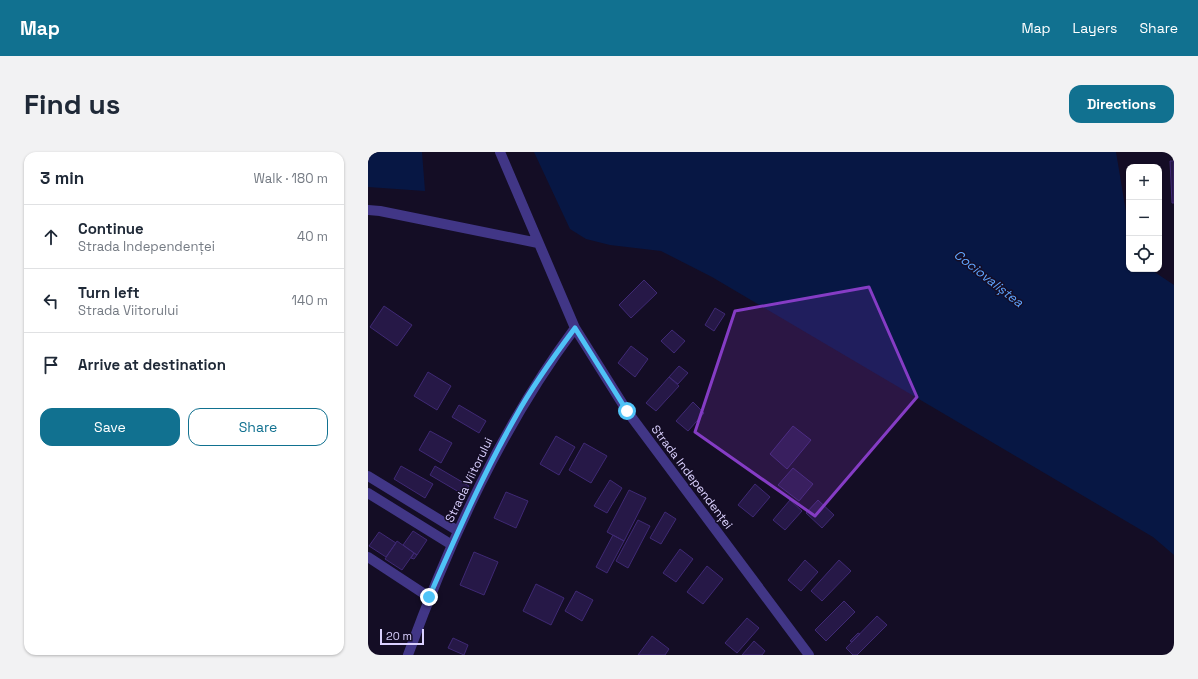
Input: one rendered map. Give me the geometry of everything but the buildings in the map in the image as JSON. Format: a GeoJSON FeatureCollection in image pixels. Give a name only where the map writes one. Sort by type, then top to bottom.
{"type":"FeatureCollection","features":[{"type":"Feature","properties":{"kind":"street","name":"Strada Independenței"},"geometry":{"type":"LineString","coordinates":[[500,152],[575,328],[627,411],[809,655]]}},
{"type":"Feature","properties":{"kind":"street"},"geometry":{"type":"LineString","coordinates":[[368,210],[380,211],[538,243]]}},
{"type":"Feature","properties":{"kind":"street","name":"Strada Viitorului"},"geometry":{"type":"LineString","coordinates":[[408,655],[429,597],[458,531],[515,416],[543,371],[575,328]]}},
{"type":"Feature","properties":{"kind":"street"},"geometry":{"type":"LineString","coordinates":[[368,476],[458,531]]}},
{"type":"Feature","properties":{"kind":"street"},"geometry":{"type":"LineString","coordinates":[[368,493],[452,545]]}},
{"type":"Feature","properties":{"kind":"street"},"geometry":{"type":"LineString","coordinates":[[368,556],[429,597]]}},
{"type":"Feature","properties":{"kind":"highlighted area"},"geometry":{"type":"Polygon","coordinates":[[[869,287],[917,397],[815,516],[695,432],[735,311],[869,287]]]}},
{"type":"Feature","properties":{"kind":"water"},"geometry":{"type":"Polygon","coordinates":[[[368,152],[422,152],[425,191],[368,187],[368,152]]]}},
{"type":"Feature","properties":{"kind":"water","name":"Cociovaliștea"},"geometry":{"type":"Polygon","coordinates":[[[534,152],[1116,152],[1126,212],[1126,272],[1154,272],[1174,285],[1174,555],[1153,537],[712,277],[661,251],[610,245],[586,239],[570,229],[534,152]]]}},
{"type":"Feature","properties":{"kind":"route"},"geometry":{"type":"LineString","coordinates":[[429,597],[458,531],[515,416],[543,371],[575,328],[603,376],[627,411]]}}]}
